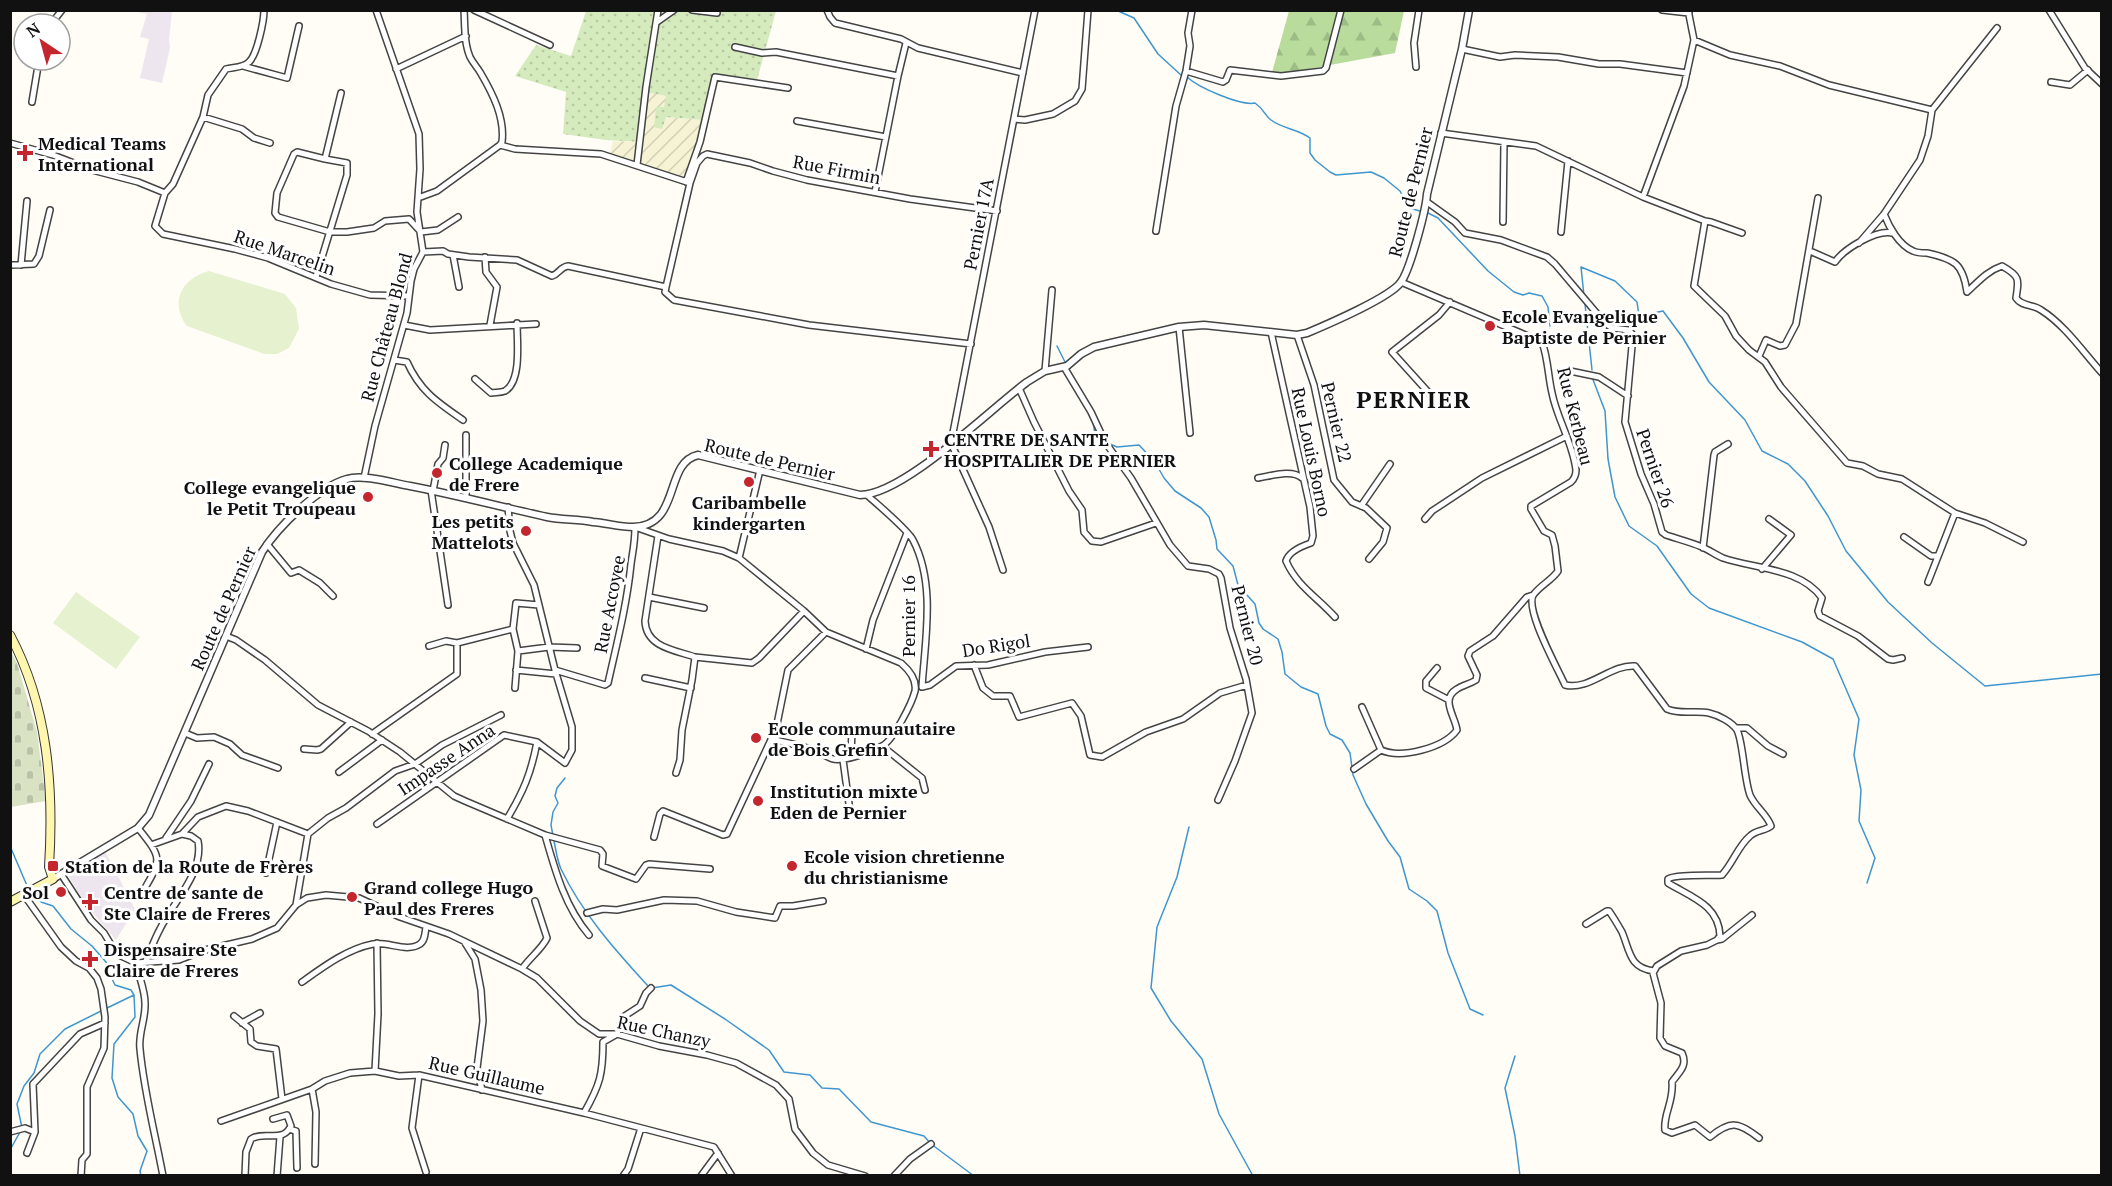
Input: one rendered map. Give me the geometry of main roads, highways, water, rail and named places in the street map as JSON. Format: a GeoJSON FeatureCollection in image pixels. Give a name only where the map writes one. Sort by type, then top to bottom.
{"type":"FeatureCollection","features":[{"type":"Feature","properties":{"kind":"main road"},"geometry":{"type":"LineString","coordinates":[[10,635],[26,666],[43,730],[51,788],[49,867],[53,879],[10,902]]}},
{"type":"Feature","properties":{"kind":"waterway"},"geometry":{"type":"LineString","coordinates":[[1116,10],[1134,18],[1158,54],[1182,76]]}},
{"type":"Feature","properties":{"kind":"waterway"},"geometry":{"type":"LineString","coordinates":[[1187,77],[1220,95],[1240,102],[1255,103],[1276,123],[1310,138],[1310,153],[1330,172],[1336,175],[1371,172],[1384,178],[1400,191],[1409,208],[1420,211]]}},
{"type":"Feature","properties":{"kind":"waterway"},"geometry":{"type":"LineString","coordinates":[[1428,213],[1438,218],[1488,271],[1514,292],[1542,296],[1548,307],[1550,326]]}},
{"type":"Feature","properties":{"kind":"waterway"},"geometry":{"type":"LineString","coordinates":[[1584,296],[1581,267],[1615,281],[1637,302],[1639,316],[1663,311],[1683,338],[1709,382],[1745,420],[1762,451],[1788,464],[1805,481],[1828,516],[1846,551],[1888,602],[1932,643],[1985,686],[2102,674]]}},
{"type":"Feature","properties":{"kind":"waterway"},"geometry":{"type":"LineString","coordinates":[[1585,304],[1592,370]]}},
{"type":"Feature","properties":{"kind":"waterway"},"geometry":{"type":"LineString","coordinates":[[1057,346],[1066,364]]}},
{"type":"Feature","properties":{"kind":"waterway"},"geometry":{"type":"LineString","coordinates":[[1068,368],[1085,398]]}},
{"type":"Feature","properties":{"kind":"waterway"},"geometry":{"type":"LineString","coordinates":[[1592,377],[1605,411],[1608,459],[1615,497],[1629,526],[1657,546],[1691,594],[1709,608],[1802,642],[1833,659],[1859,719],[1854,755],[1861,790],[1859,821],[1875,858],[1867,883]]}},
{"type":"Feature","properties":{"kind":"waterway"},"geometry":{"type":"LineString","coordinates":[[1093,422],[1095,434],[1101,438]]}},
{"type":"Feature","properties":{"kind":"waterway"},"geometry":{"type":"LineString","coordinates":[[1110,444],[1117,447],[1139,445],[1155,462],[1175,491],[1201,508],[1209,517],[1217,549],[1233,566],[1238,585],[1255,604],[1259,623],[1263,629],[1278,639],[1285,674],[1301,687],[1318,694],[1326,726],[1330,734],[1342,740],[1350,753],[1353,775],[1366,804],[1400,857],[1409,889],[1437,911],[1448,953],[1470,1009],[1483,1015]]}},
{"type":"Feature","properties":{"kind":"waterway"},"geometry":{"type":"LineString","coordinates":[[553,836],[551,825],[553,812],[558,803],[555,796],[557,788],[565,778]]}},
{"type":"Feature","properties":{"kind":"waterway"},"geometry":{"type":"LineString","coordinates":[[1189,827],[1177,877],[1157,927],[1151,988],[1171,1021],[1202,1059],[1219,1114],[1253,1176]]}},
{"type":"Feature","properties":{"kind":"waterway"},"geometry":{"type":"LineString","coordinates":[[554,841],[561,869],[579,901],[612,945],[648,986]]}},
{"type":"Feature","properties":{"kind":"waterway"},"geometry":{"type":"LineString","coordinates":[[10,846],[28,888]]}},
{"type":"Feature","properties":{"kind":"waterway"},"geometry":{"type":"LineString","coordinates":[[33,895],[41,902],[53,906],[71,929],[92,946],[112,969],[114,973],[112,979],[115,985],[131,990],[134,995],[135,1017],[114,1044],[112,1078],[118,1097],[133,1114],[138,1136],[147,1151],[140,1171],[141,1176]]}},
{"type":"Feature","properties":{"kind":"waterway"},"geometry":{"type":"LineString","coordinates":[[652,988],[671,985],[769,1050],[784,1072],[810,1075],[822,1088],[839,1089],[871,1122],[924,1136],[931,1144],[974,1176]]}},
{"type":"Feature","properties":{"kind":"waterway"},"geometry":{"type":"LineString","coordinates":[[107,1008],[134,995]]}},
{"type":"Feature","properties":{"kind":"waterway"},"geometry":{"type":"LineString","coordinates":[[22,1128],[17,1104],[24,1086],[34,1073],[40,1054],[65,1029],[103,1010]]}},
{"type":"Feature","properties":{"kind":"waterway"},"geometry":{"type":"LineString","coordinates":[[1515,1056],[1505,1088],[1520,1176]]}},
{"type":"Feature","properties":{"kind":"waterway"},"geometry":{"type":"LineString","coordinates":[[10,1150],[20,1132]]}},
{"type":"Feature","properties":{"kind":"waterway"},"geometry":{"type":"LineString","coordinates":[[10,1158],[11,1176]]}},
{"type":"Feature","properties":{"kind":"place","name":"Medical Teams International"},"geometry":{"type":"Point","coordinates":[25,153]}},
{"type":"Feature","properties":{"kind":"place","name":"Ecole Evangelique Baptiste de Pernier"},"geometry":{"type":"Point","coordinates":[1490,326]}},
{"type":"Feature","properties":{"kind":"place","name":"CENTRE DE SANTE HOSPITALIER DE PERNIER"},"geometry":{"type":"Point","coordinates":[931,449]}},
{"type":"Feature","properties":{"kind":"place","name":"College Academique de Frere"},"geometry":{"type":"Point","coordinates":[437,473]}},
{"type":"Feature","properties":{"kind":"place","name":"Caribambelle kindergarten"},"geometry":{"type":"Point","coordinates":[749,482]}},
{"type":"Feature","properties":{"kind":"place","name":"College evangelique le Petit Troupeau"},"geometry":{"type":"Point","coordinates":[368,497]}},
{"type":"Feature","properties":{"kind":"place","name":"Les petits Mattelots"},"geometry":{"type":"Point","coordinates":[526,531]}},
{"type":"Feature","properties":{"kind":"place","name":"Ecole communautaire de Bois Grefin"},"geometry":{"type":"Point","coordinates":[756,738]}},
{"type":"Feature","properties":{"kind":"place","name":"Institution mixte Eden de Pernier"},"geometry":{"type":"Point","coordinates":[758,801]}},
{"type":"Feature","properties":{"kind":"place","name":"Station de la Route de Frères"},"geometry":{"type":"Point","coordinates":[53,866]}},
{"type":"Feature","properties":{"kind":"place","name":"Ecole vision chretienne du christianisme"},"geometry":{"type":"Point","coordinates":[792,866]}},
{"type":"Feature","properties":{"kind":"place","name":"Sol"},"geometry":{"type":"Point","coordinates":[61,892]}},
{"type":"Feature","properties":{"kind":"place","name":"Grand college Hugo Paul des Freres"},"geometry":{"type":"Point","coordinates":[352,897]}},
{"type":"Feature","properties":{"kind":"place","name":"Centre de sante de Ste Claire de Freres"},"geometry":{"type":"Point","coordinates":[90,902]}},
{"type":"Feature","properties":{"kind":"place","name":"Dispensaire Ste Claire de Freres"},"geometry":{"type":"Point","coordinates":[90,959]}},
{"type":"Feature","properties":{"kind":"district","name":"PERNIER"},"geometry":{"type":"Point","coordinates":[1414,399]}}]}
